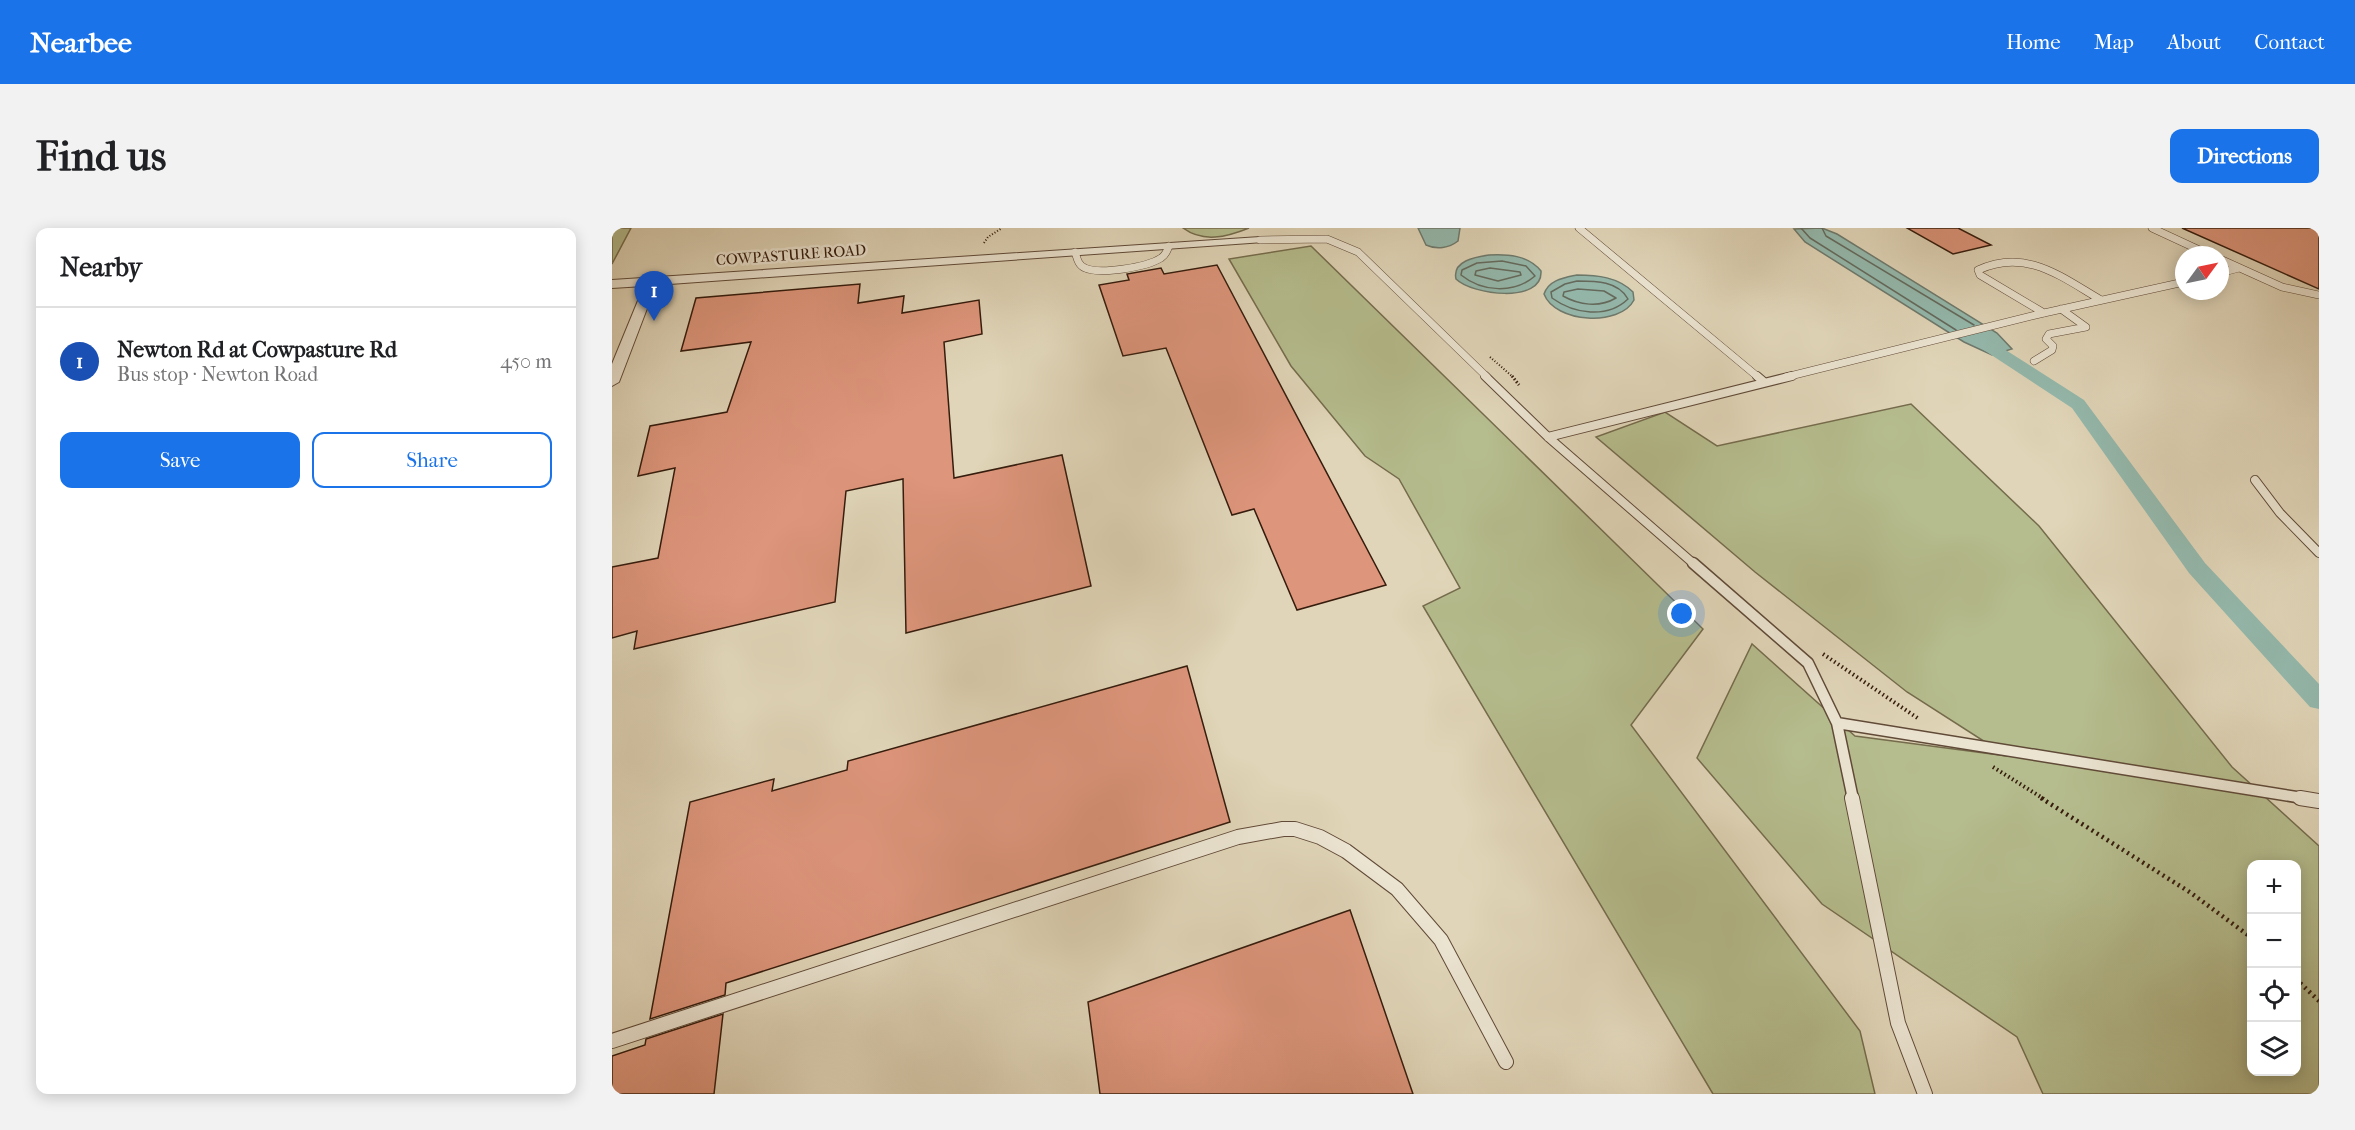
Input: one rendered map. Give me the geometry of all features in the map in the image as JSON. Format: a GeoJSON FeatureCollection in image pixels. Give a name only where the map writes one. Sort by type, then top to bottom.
{"type":"FeatureCollection","features":[{"type":"Feature","properties":{"kind":"street","name":"COWPASTURE ROAD"},"geometry":{"type":"LineString","coordinates":[[612,284],[1260,240]]}},
{"type":"Feature","properties":{"kind":"street"},"geometry":{"type":"LineString","coordinates":[[612,382],[651,282]]}},
{"type":"Feature","properties":{"kind":"lane"},"geometry":{"type":"LineString","coordinates":[[1579,228],[1764,382]]}},
{"type":"Feature","properties":{"kind":"lane"},"geometry":{"type":"LineString","coordinates":[[2152,228],[2191,246]]}},
{"type":"Feature","properties":{"kind":"lane"},"geometry":{"type":"LineString","coordinates":[[1260,240],[1326,235],[1358,252],[1548,437],[1808,663],[1838,723],[1898,1023],[1925,1094]]}},
{"type":"Feature","properties":{"kind":"lane"},"geometry":{"type":"LineString","coordinates":[[1075,252],[1077,262],[1086,269],[1107,270],[1144,265],[1160,260],[1166,255],[1168,246]]}},
{"type":"Feature","properties":{"kind":"lane"},"geometry":{"type":"LineString","coordinates":[[2044,313],[1980,275],[1977,270],[1994,262],[2011,259],[2026,260],[2102,300]]}},
{"type":"Feature","properties":{"kind":"lane"},"geometry":{"type":"LineString","coordinates":[[2229,264],[2282,287],[2319,295]]}},
{"type":"Feature","properties":{"kind":"lane"},"geometry":{"type":"LineString","coordinates":[[2229,271],[2239,268]]}},
{"type":"Feature","properties":{"kind":"lane"},"geometry":{"type":"LineString","coordinates":[[1548,437],[2044,313],[2175,284]]}},
{"type":"Feature","properties":{"kind":"lane"},"geometry":{"type":"LineString","coordinates":[[2034,361],[2052,350],[2053,345],[2046,339],[2049,334],[2086,327],[2061,309]]}},
{"type":"Feature","properties":{"kind":"lane"},"geometry":{"type":"LineString","coordinates":[[2256,480],[2280,513],[2319,553]]}},
{"type":"Feature","properties":{"kind":"lane"},"geometry":{"type":"LineString","coordinates":[[1838,723],[2319,801]]}},
{"type":"Feature","properties":{"kind":"lane"},"geometry":{"type":"LineString","coordinates":[[612,1041],[1227,841],[1283,829],[1295,829],[1320,837],[1347,851],[1397,889],[1441,940],[1506,1062]]}},
{"type":"Feature","properties":{"kind":"path"},"geometry":{"type":"LineString","coordinates":[[1484,351],[1507,370],[1522,387]]}},
{"type":"Feature","properties":{"kind":"path"},"geometry":{"type":"LineString","coordinates":[[1819,650],[1923,722]]}},
{"type":"Feature","properties":{"kind":"path"},"geometry":{"type":"LineString","coordinates":[[1983,760],[2191,893],[2247,934]]}},
{"type":"Feature","properties":{"kind":"path"},"geometry":{"type":"LineString","coordinates":[[2301,984],[2319,1001]]}},
{"type":"Feature","properties":{"kind":"green space"},"geometry":{"type":"Polygon","coordinates":[[[612,228],[631,228],[612,264],[612,228]]]}},
{"type":"Feature","properties":{"kind":"green space"},"geometry":{"type":"Polygon","coordinates":[[[1183,228],[1249,228],[1232,234],[1207,237],[1191,233],[1183,228]]]}},
{"type":"Feature","properties":{"kind":"green space"},"geometry":{"type":"Polygon","coordinates":[[[1311,246],[1703,629],[1631,725],[1860,1031],[1875,1094],[1713,1094],[1423,606],[1460,588],[1399,479],[1365,456],[1291,366],[1229,259],[1311,246]]]}},
{"type":"Feature","properties":{"kind":"green space"},"geometry":{"type":"Polygon","coordinates":[[[1911,404],[2039,526],[2232,767],[2319,846],[2319,1094],[2043,1094],[2017,1037],[1822,904],[1697,758],[1752,644],[1855,736],[2007,756],[1907,692],[1755,572],[1596,437],[1665,412],[1717,446],[1911,404]]]}},
{"type":"Feature","properties":{"kind":"water"},"geometry":{"type":"Polygon","coordinates":[[[1418,228],[1460,228],[1458,241],[1443,247],[1430,247],[1426,245],[1418,228]]]}},
{"type":"Feature","properties":{"kind":"water"},"geometry":{"type":"Polygon","coordinates":[[[1822,228],[1837,234],[1997,333],[2012,349],[1992,355],[1964,342],[1805,242],[1794,229],[1822,228]]]}},
{"type":"Feature","properties":{"kind":"water"},"geometry":{"type":"Polygon","coordinates":[[[1489,255],[1510,255],[1530,262],[1541,271],[1539,281],[1531,288],[1505,293],[1476,289],[1456,279],[1456,273],[1461,264],[1489,255]]]}},
{"type":"Feature","properties":{"kind":"water"},"geometry":{"type":"Polygon","coordinates":[[[1577,275],[1600,276],[1621,283],[1633,292],[1634,300],[1627,309],[1616,315],[1602,318],[1574,316],[1550,304],[1544,294],[1546,289],[1553,283],[1577,275]]]}},
{"type":"Feature","properties":{"kind":"building"},"geometry":{"type":"Polygon","coordinates":[[[1907,228],[1958,228],[1991,245],[1953,254],[1907,228]]]}},
{"type":"Feature","properties":{"kind":"building"},"geometry":{"type":"Polygon","coordinates":[[[2182,228],[2319,228],[2319,289],[2229,249],[2229,246],[2222,246],[2182,228]]]}},
{"type":"Feature","properties":{"kind":"building"},"geometry":{"type":"Polygon","coordinates":[[[1217,265],[1386,585],[1297,610],[1254,509],[1232,515],[1166,348],[1123,356],[1099,285],[1129,280],[1127,274],[1161,268],[1164,274],[1217,265]]]}},
{"type":"Feature","properties":{"kind":"building"},"geometry":{"type":"Polygon","coordinates":[[[860,284],[858,303],[904,296],[902,313],[979,300],[982,334],[944,342],[954,478],[1062,455],[1091,586],[906,633],[903,479],[846,491],[835,602],[634,649],[637,631],[612,638],[612,567],[658,558],[675,468],[638,476],[650,426],[727,412],[751,342],[681,351],[696,298],[860,284]]]}},
{"type":"Feature","properties":{"kind":"building"},"geometry":{"type":"Polygon","coordinates":[[[1187,666],[1230,822],[726,983],[725,995],[650,1019],[690,802],[774,779],[772,791],[847,770],[848,761],[1187,666]]]}},
{"type":"Feature","properties":{"kind":"building"},"geometry":{"type":"Polygon","coordinates":[[[1350,910],[1413,1094],[1100,1094],[1088,1002],[1350,910]]]}},
{"type":"Feature","properties":{"kind":"building"},"geometry":{"type":"Polygon","coordinates":[[[723,1014],[714,1094],[612,1094],[612,1056],[645,1045],[646,1039],[723,1014]]]}},
{"type":"Feature","properties":{"kind":"waterway"},"geometry":{"type":"LineString","coordinates":[[1973,336],[2078,404],[2197,568],[2319,700]]}},
{"type":"Feature","properties":{"kind":"place","name":"Newton Rd at Cowpasture Rd"},"geometry":{"type":"Point","coordinates":[654,321]}}]}
